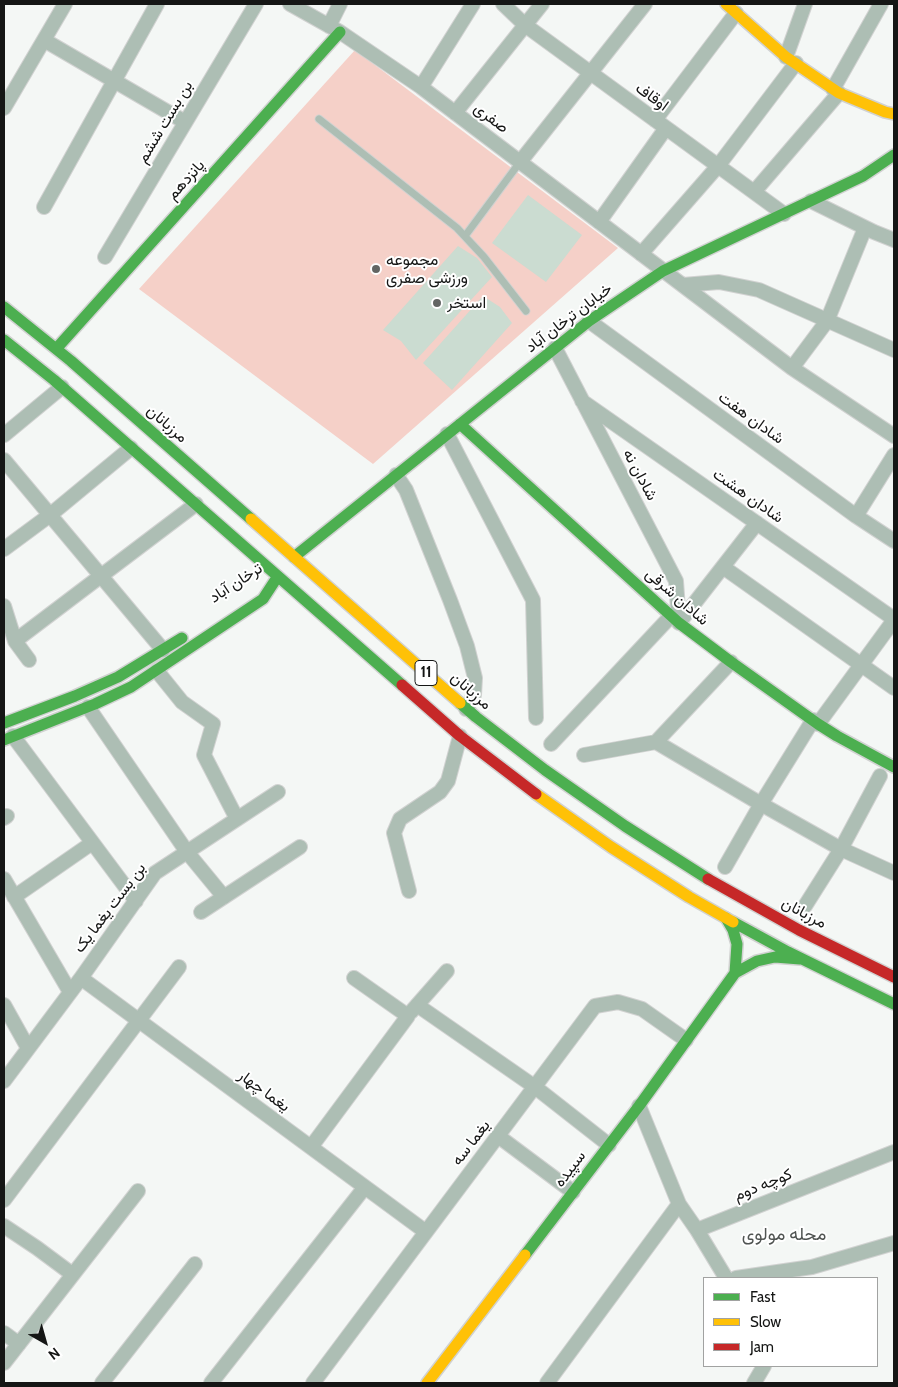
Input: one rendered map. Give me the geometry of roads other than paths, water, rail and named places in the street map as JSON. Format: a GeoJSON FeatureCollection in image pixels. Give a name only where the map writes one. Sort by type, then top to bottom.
{"type":"FeatureCollection","features":[{"type":"Feature","properties":{"kind":"street"},"geometry":{"type":"LineString","coordinates":[[4,108],[65,4]]}},
{"type":"Feature","properties":{"kind":"street"},"geometry":{"type":"LineString","coordinates":[[44,207],[157,4]]}},
{"type":"Feature","properties":{"kind":"street","name":"بن بست ششم"},"geometry":{"type":"LineString","coordinates":[[104,257],[256,4]]}},
{"type":"Feature","properties":{"kind":"street","name":"صفری"},"geometry":{"type":"LineString","coordinates":[[290,4],[335,29],[421,87],[792,368],[894,436]]}},
{"type":"Feature","properties":{"kind":"street"},"geometry":{"type":"LineString","coordinates":[[335,29],[340,4]]}},
{"type":"Feature","properties":{"kind":"street"},"geometry":{"type":"LineString","coordinates":[[421,87],[472,4]]}},
{"type":"Feature","properties":{"kind":"street","name":"اوقاف"},"geometry":{"type":"LineString","coordinates":[[503,4],[525,25],[784,214]]}},
{"type":"Feature","properties":{"kind":"street"},"geometry":{"type":"LineString","coordinates":[[455,113],[542,4]]}},
{"type":"Feature","properties":{"kind":"street"},"geometry":{"type":"LineString","coordinates":[[520,162],[645,4]]}},
{"type":"Feature","properties":{"kind":"street"},"geometry":{"type":"LineString","coordinates":[[641,254],[718,166],[791,60],[804,4]]}},
{"type":"Feature","properties":{"kind":"street"},"geometry":{"type":"LineString","coordinates":[[754,192],[836,91],[881,4]]}},
{"type":"Feature","properties":{"kind":"street"},"geometry":{"type":"LineString","coordinates":[[655,120],[731,8],[791,60],[836,91],[894,114]]}},
{"type":"Feature","properties":{"kind":"street","name":"پانزدهم"},"geometry":{"type":"LineString","coordinates":[[56,349],[335,29]]}},
{"type":"Feature","properties":{"kind":"street"},"geometry":{"type":"LineString","coordinates":[[44,40],[185,122]]}},
{"type":"Feature","properties":{"kind":"street"},"geometry":{"type":"LineString","coordinates":[[599,222],[666,128]]}},
{"type":"Feature","properties":{"kind":"street","name":"خیابان ترخان آباد"},"geometry":{"type":"LineString","coordinates":[[286,567],[447,434],[589,321],[663,271],[863,176],[894,155]]}},
{"type":"Feature","properties":{"kind":"street"},"geometry":{"type":"LineString","coordinates":[[811,201],[894,240]]}},
{"type":"Feature","properties":{"kind":"street"},"geometry":{"type":"LineString","coordinates":[[792,368],[827,321],[865,228]]}},
{"type":"Feature","properties":{"kind":"street"},"geometry":{"type":"LineString","coordinates":[[682,285],[719,282],[759,290],[894,350]]}},
{"type":"Feature","properties":{"kind":"street","name":"مرزبانان"},"geometry":{"type":"LineString","coordinates":[[4,307],[56,349],[286,567],[460,736],[530,790],[611,847],[688,897],[800,959],[894,1004]]}},
{"type":"Feature","properties":{"kind":"street","name":"شادان هفت"},"geometry":{"type":"LineString","coordinates":[[589,321],[856,516],[894,541]]}},
{"type":"Feature","properties":{"kind":"street","name":"مرزبانان"},"geometry":{"type":"LineString","coordinates":[[4,340],[62,387],[196,504],[286,567],[545,770],[625,826],[702,876],[799,930],[894,976]]}},
{"type":"Feature","properties":{"kind":"street","name":"شادان نه"},"geometry":{"type":"LineString","coordinates":[[554,348],[676,581],[675,619]]}},
{"type":"Feature","properties":{"kind":"street"},"geometry":{"type":"LineString","coordinates":[[4,435],[62,387]]}},
{"type":"Feature","properties":{"kind":"street","name":"شادان هشت"},"geometry":{"type":"LineString","coordinates":[[582,401],[894,619]]}},
{"type":"Feature","properties":{"kind":"street","name":"شادان شرقی"},"geometry":{"type":"LineString","coordinates":[[460,424],[675,619],[815,722],[894,767]]}},
{"type":"Feature","properties":{"kind":"street"},"geometry":{"type":"LineString","coordinates":[[447,434],[533,600],[536,718]]}},
{"type":"Feature","properties":{"kind":"street"},"geometry":{"type":"LineString","coordinates":[[4,549],[50,515],[131,448]]}},
{"type":"Feature","properties":{"kind":"street"},"geometry":{"type":"LineString","coordinates":[[856,516],[894,455]]}},
{"type":"Feature","properties":{"kind":"street"},"geometry":{"type":"LineString","coordinates":[[4,460],[163,650]]}},
{"type":"Feature","properties":{"kind":"street"},"geometry":{"type":"LineString","coordinates":[[396,476],[406,490],[450,600],[466,646],[475,678],[474,695],[466,709]]}},
{"type":"Feature","properties":{"kind":"street"},"geometry":{"type":"LineString","coordinates":[[15,642],[196,504]]}},
{"type":"Feature","properties":{"kind":"street"},"geometry":{"type":"LineString","coordinates":[[551,744],[675,619],[723,567],[756,523]]}},
{"type":"Feature","properties":{"kind":"street","name":"ترخان آباد"},"geometry":{"type":"LineString","coordinates":[[256,588],[286,567]]}},
{"type":"Feature","properties":{"kind":"street","name":"ترخان آباد"},"geometry":{"type":"LineString","coordinates":[[8,738],[88,708],[131,687],[264,599],[286,567]]}},
{"type":"Feature","properties":{"kind":"street"},"geometry":{"type":"LineString","coordinates":[[723,567],[894,688]]}},
{"type":"Feature","properties":{"kind":"street"},"geometry":{"type":"LineString","coordinates":[[4,606],[15,642],[29,660]]}},
{"type":"Feature","properties":{"kind":"street"},"geometry":{"type":"LineString","coordinates":[[724,867],[815,722],[862,665],[894,619]]}},
{"type":"Feature","properties":{"kind":"street"},"geometry":{"type":"LineString","coordinates":[[4,723],[75,696],[118,677],[194,630]]}},
{"type":"Feature","properties":{"kind":"street"},"geometry":{"type":"LineString","coordinates":[[584,755],[656,742],[731,662]]}},
{"type":"Feature","properties":{"kind":"street"},"geometry":{"type":"LineString","coordinates":[[157,671],[182,702],[213,724],[204,755],[237,819]]}},
{"type":"Feature","properties":{"kind":"street"},"geometry":{"type":"LineString","coordinates":[[88,708],[187,852],[224,897]]}},
{"type":"Feature","properties":{"kind":"street"},"geometry":{"type":"LineString","coordinates":[[408,891],[394,833],[400,819],[440,792],[448,781],[460,736]]}},
{"type":"Feature","properties":{"kind":"street"},"geometry":{"type":"LineString","coordinates":[[8,738],[136,901]]}},
{"type":"Feature","properties":{"kind":"street"},"geometry":{"type":"LineString","coordinates":[[656,742],[841,849],[894,873]]}},
{"type":"Feature","properties":{"kind":"street"},"geometry":{"type":"LineString","coordinates":[[806,906],[841,849],[880,776]]}},
{"type":"Feature","properties":{"kind":"street","name":"بن بست یغما یک"},"geometry":{"type":"LineString","coordinates":[[4,1081],[81,978],[155,873],[278,792]]}},
{"type":"Feature","properties":{"kind":"street"},"geometry":{"type":"LineString","coordinates":[[14,898],[92,843]]}},
{"type":"Feature","properties":{"kind":"street"},"geometry":{"type":"LineString","coordinates":[[201,912],[300,846]]}},
{"type":"Feature","properties":{"kind":"street"},"geometry":{"type":"LineString","coordinates":[[4,879],[70,992]]}},
{"type":"Feature","properties":{"kind":"street"},"geometry":{"type":"LineString","coordinates":[[726,918],[733,930],[737,944],[736,973]]}},
{"type":"Feature","properties":{"kind":"street","name":"سپیده"},"geometry":{"type":"LineString","coordinates":[[427,1383],[609,1145],[736,973],[757,961],[774,957],[800,959]]}},
{"type":"Feature","properties":{"kind":"street"},"geometry":{"type":"LineString","coordinates":[[4,1200],[179,967]]}},
{"type":"Feature","properties":{"kind":"street"},"geometry":{"type":"LineString","coordinates":[[311,1147],[412,1010],[447,971]]}},
{"type":"Feature","properties":{"kind":"street","name":"یغما چهار"},"geometry":{"type":"LineString","coordinates":[[81,978],[426,1232]]}},
{"type":"Feature","properties":{"kind":"street"},"geometry":{"type":"LineString","coordinates":[[354,978],[412,1010],[535,1087],[609,1145]]}},
{"type":"Feature","properties":{"kind":"street","name":"یغما سه"},"geometry":{"type":"LineString","coordinates":[[313,1383],[595,1006],[618,1002],[642,1009],[686,1040]]}},
{"type":"Feature","properties":{"kind":"street"},"geometry":{"type":"LineString","coordinates":[[4,1006],[28,1048]]}},
{"type":"Feature","properties":{"kind":"street"},"geometry":{"type":"LineString","coordinates":[[638,1106],[679,1204],[725,1277]]}},
{"type":"Feature","properties":{"kind":"street"},"geometry":{"type":"LineString","coordinates":[[498,1136],[573,1192]]}},
{"type":"Feature","properties":{"kind":"street","name":"کوچه دوم"},"geometry":{"type":"LineString","coordinates":[[697,1230],[894,1152]]}},
{"type":"Feature","properties":{"kind":"street"},"geometry":{"type":"LineString","coordinates":[[210,1383],[365,1187]]}},
{"type":"Feature","properties":{"kind":"street"},"geometry":{"type":"LineString","coordinates":[[4,1363],[138,1191]]}},
{"type":"Feature","properties":{"kind":"street"},"geometry":{"type":"LineString","coordinates":[[547,1383],[679,1204]]}},
{"type":"Feature","properties":{"kind":"street"},"geometry":{"type":"LineString","coordinates":[[4,1226],[72,1274]]}},
{"type":"Feature","properties":{"kind":"street"},"geometry":{"type":"LineString","coordinates":[[748,1277],[809,1272],[894,1243]]}},
{"type":"Feature","properties":{"kind":"street"},"geometry":{"type":"LineString","coordinates":[[102,1383],[194,1264]]}},
{"type":"Feature","properties":{"kind":"street"},"geometry":{"type":"LineString","coordinates":[[4,1333],[19,1344]]}},
{"type":"Feature","properties":{"kind":"street"},"geometry":{"type":"LineString","coordinates":[[754,1383],[763,1367]]}},
{"type":"Feature","properties":{"kind":"lane"},"geometry":{"type":"LineString","coordinates":[[319,119],[457,228],[484,257],[526,311]]}},
{"type":"Feature","properties":{"kind":"lane"},"geometry":{"type":"LineString","coordinates":[[465,236],[520,162]]}},
{"type":"Feature","properties":{"kind":"place","name":"مجموعه ورزشی صفری"},"geometry":{"type":"Point","coordinates":[376,269]}},
{"type":"Feature","properties":{"kind":"place","name":"استخر"},"geometry":{"type":"Point","coordinates":[437,303]}},
{"type":"Feature","properties":{"kind":"district","name":"محله مولوی"},"geometry":{"type":"Point","coordinates":[784,1235]}}]}
